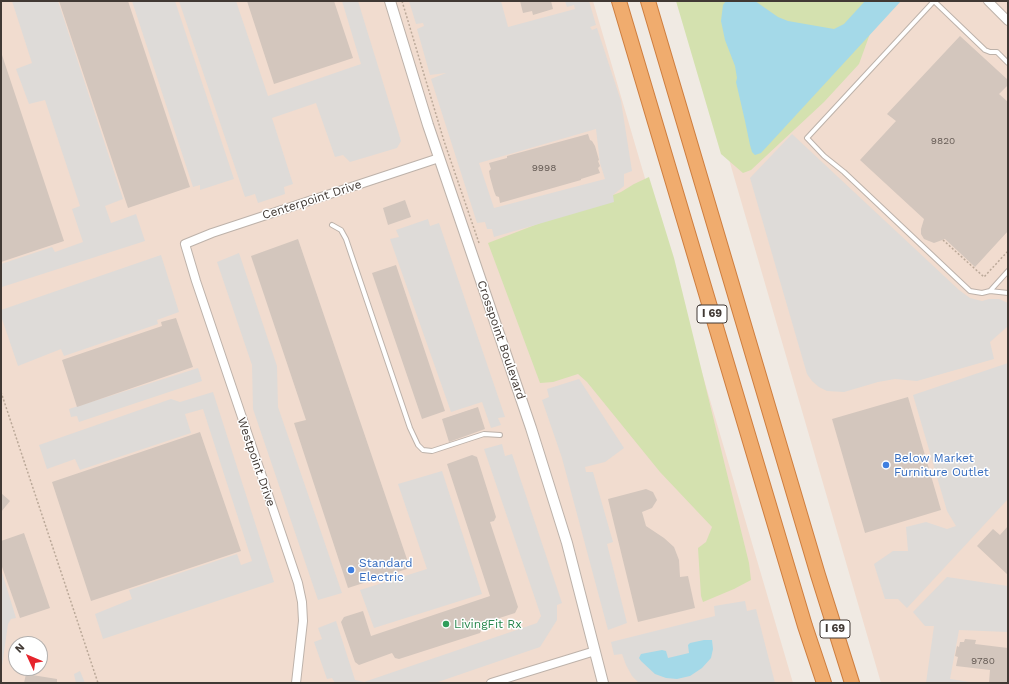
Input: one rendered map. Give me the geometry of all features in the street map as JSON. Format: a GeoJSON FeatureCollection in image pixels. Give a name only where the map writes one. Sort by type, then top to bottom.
{"type":"FeatureCollection","features":[{"type":"Feature","properties":{"kind":"highway","name":"I 69"},"geometry":{"type":"LineString","coordinates":[[619,1],[805,626],[824,683]]}},
{"type":"Feature","properties":{"kind":"highway","name":"I 69"},"geometry":{"type":"LineString","coordinates":[[648,1],[818,575],[852,683]]}},
{"type":"Feature","properties":{"kind":"highway"},"geometry":{"type":"LineString","coordinates":[[805,626],[815,683]]}},
{"type":"Feature","properties":{"kind":"street","name":"Crosspoint Boulevard"},"geometry":{"type":"LineString","coordinates":[[390,1],[439,158],[532,428],[567,542],[603,683]]}},
{"type":"Feature","properties":{"kind":"street"},"geometry":{"type":"LineString","coordinates":[[988,1],[1008,21]]}},
{"type":"Feature","properties":{"kind":"street","name":"Centerpoint Drive"},"geometry":{"type":"LineString","coordinates":[[185,244],[212,233],[439,158]]}},
{"type":"Feature","properties":{"kind":"street","name":"Westpoint Drive"},"geometry":{"type":"LineString","coordinates":[[185,244],[196,281],[298,583],[302,602],[303,621],[296,683]]}},
{"type":"Feature","properties":{"kind":"street"},"geometry":{"type":"LineString","coordinates":[[491,683],[594,651]]}},
{"type":"Feature","properties":{"kind":"lane"},"geometry":{"type":"LineString","coordinates":[[1008,63],[997,52],[985,50],[934,1],[807,138],[824,156],[844,172],[970,291],[982,293],[990,291],[1008,293]]}},
{"type":"Feature","properties":{"kind":"lane"},"geometry":{"type":"LineString","coordinates":[[332,225],[341,230],[346,239],[410,428],[418,445],[423,450],[432,451],[484,434],[500,435]]}},
{"type":"Feature","properties":{"kind":"lane"},"geometry":{"type":"LineString","coordinates":[[990,291],[1008,271]]}},
{"type":"Feature","properties":{"kind":"path"},"geometry":{"type":"LineString","coordinates":[[402,1],[444,141],[479,242]]}},
{"type":"Feature","properties":{"kind":"path"},"geometry":{"type":"LineString","coordinates":[[943,240],[984,277],[1008,251]]}},
{"type":"Feature","properties":{"kind":"path"},"geometry":{"type":"LineString","coordinates":[[1,392],[98,683]]}},
{"type":"Feature","properties":{"kind":"shaded area"},"geometry":{"type":"Polygon","coordinates":[[[1,1],[593,1],[793,683],[1,683],[1,1]]]}},
{"type":"Feature","properties":{"kind":"shaded area"},"geometry":{"type":"Polygon","coordinates":[[[12,1],[58,1],[123,199],[105,206],[111,223],[136,214],[145,241],[2,287],[1,264],[52,247],[55,252],[83,242],[72,209],[80,206],[45,100],[29,104],[16,69],[32,63],[12,1]]]}},
{"type":"Feature","properties":{"kind":"shaded area"},"geometry":{"type":"Polygon","coordinates":[[[132,1],[175,1],[234,179],[200,190],[200,185],[193,187],[132,1]]]}},
{"type":"Feature","properties":{"kind":"shaded area"},"geometry":{"type":"Polygon","coordinates":[[[179,1],[236,1],[268,96],[361,64],[342,1],[358,1],[401,141],[397,148],[350,162],[343,155],[335,157],[316,103],[272,118],[293,184],[284,187],[285,194],[258,203],[255,194],[245,197],[179,1]]]}},
{"type":"Feature","properties":{"kind":"shaded area"},"geometry":{"type":"Polygon","coordinates":[[[409,1],[501,1],[508,27],[575,9],[574,5],[567,7],[565,1],[589,1],[596,25],[590,27],[592,30],[597,28],[621,101],[632,171],[624,174],[624,186],[613,195],[614,202],[494,237],[492,229],[487,229],[485,222],[477,223],[431,79],[446,73],[430,75],[417,29],[424,26],[423,23],[416,24],[409,1]],[[596,129],[479,163],[494,208],[605,179],[600,163],[596,129]]]}},
{"type":"Feature","properties":{"kind":"shaded area"},"geometry":{"type":"Polygon","coordinates":[[[683,1],[1008,1],[1008,683],[881,683],[683,1]]]}},
{"type":"Feature","properties":{"kind":"shaded area"},"geometry":{"type":"Polygon","coordinates":[[[792,134],[959,290],[970,298],[982,301],[999,299],[1008,303],[1008,326],[990,342],[994,359],[917,381],[895,379],[878,382],[844,392],[827,391],[812,381],[807,374],[750,178],[792,134]]]}},
{"type":"Feature","properties":{"kind":"shaded area"},"geometry":{"type":"Polygon","coordinates":[[[428,219],[430,226],[439,223],[505,417],[498,418],[501,425],[491,428],[482,402],[451,412],[390,239],[399,237],[396,230],[428,219]]]}},
{"type":"Feature","properties":{"kind":"shaded area"},"geometry":{"type":"Polygon","coordinates":[[[239,253],[277,366],[278,407],[342,593],[318,600],[253,409],[252,365],[217,262],[239,253]]]}},
{"type":"Feature","properties":{"kind":"shaded area"},"geometry":{"type":"Polygon","coordinates":[[[161,255],[179,312],[157,320],[158,324],[64,356],[61,349],[18,366],[1,316],[1,310],[161,255]]]}},
{"type":"Feature","properties":{"kind":"shaded area"},"geometry":{"type":"Polygon","coordinates":[[[1008,363],[1008,499],[907,608],[898,599],[885,599],[874,564],[893,551],[908,551],[906,527],[926,522],[947,529],[956,526],[947,511],[913,395],[1008,363]]]}},
{"type":"Feature","properties":{"kind":"shaded area"},"geometry":{"type":"Polygon","coordinates":[[[198,368],[202,381],[79,422],[77,416],[71,417],[69,409],[198,368]]]}},
{"type":"Feature","properties":{"kind":"shaded area"},"geometry":{"type":"Polygon","coordinates":[[[579,379],[624,448],[605,462],[585,467],[586,472],[593,472],[613,542],[607,544],[627,623],[608,630],[562,458],[542,400],[549,397],[547,389],[579,379]]]}},
{"type":"Feature","properties":{"kind":"shaded area"},"geometry":{"type":"Polygon","coordinates":[[[213,392],[274,582],[103,639],[95,614],[132,599],[129,590],[237,554],[241,565],[252,561],[203,409],[185,414],[191,433],[80,470],[75,459],[47,469],[39,445],[171,399],[180,402],[213,392]]]}},
{"type":"Feature","properties":{"kind":"shaded area"},"geometry":{"type":"Polygon","coordinates":[[[502,444],[505,456],[512,454],[562,603],[557,605],[557,620],[540,647],[435,683],[335,683],[332,678],[327,679],[314,642],[322,639],[318,628],[336,621],[355,680],[364,682],[537,623],[541,616],[484,449],[502,444]]]}},
{"type":"Feature","properties":{"kind":"shaded area"},"geometry":{"type":"Polygon","coordinates":[[[442,471],[482,594],[374,628],[360,590],[427,569],[398,484],[442,471]]]}},
{"type":"Feature","properties":{"kind":"shaded area"},"geometry":{"type":"Polygon","coordinates":[[[1,569],[16,618],[11,619],[8,624],[1,673],[1,569]]]}},
{"type":"Feature","properties":{"kind":"shaded area"},"geometry":{"type":"Polygon","coordinates":[[[947,577],[1008,586],[1008,632],[959,630],[950,679],[977,683],[926,683],[934,626],[925,626],[913,612],[947,577]]]}},
{"type":"Feature","properties":{"kind":"shaded area"},"geometry":{"type":"Polygon","coordinates":[[[745,601],[747,611],[756,609],[775,683],[639,683],[632,676],[622,654],[614,655],[611,642],[715,616],[714,606],[745,601]]]}},
{"type":"Feature","properties":{"kind":"shaded area"},"geometry":{"type":"Polygon","coordinates":[[[80,671],[85,683],[76,683],[74,674],[80,671]]]}},
{"type":"Feature","properties":{"kind":"green space"},"geometry":{"type":"Polygon","coordinates":[[[676,1],[877,1],[880,6],[859,64],[824,102],[751,170],[743,173],[721,154],[676,1]]]}},
{"type":"Feature","properties":{"kind":"green space"},"geometry":{"type":"Polygon","coordinates":[[[649,177],[674,258],[749,563],[751,580],[703,602],[701,596],[698,548],[706,542],[712,527],[660,472],[587,382],[578,374],[553,382],[540,383],[488,243],[621,192],[649,177]]]}},
{"type":"Feature","properties":{"kind":"water"},"geometry":{"type":"Polygon","coordinates":[[[726,1],[755,1],[778,17],[788,21],[834,29],[844,24],[865,1],[901,1],[761,153],[755,155],[752,152],[750,145],[736,82],[737,78],[735,66],[725,40],[721,21],[723,5],[726,1]]]}},
{"type":"Feature","properties":{"kind":"water"},"geometry":{"type":"Polygon","coordinates":[[[712,640],[713,649],[711,658],[702,668],[690,676],[677,679],[666,678],[655,674],[639,658],[641,654],[662,650],[666,651],[668,658],[689,653],[688,645],[690,643],[712,640]]]}},
{"type":"Feature","properties":{"kind":"building"},"geometry":{"type":"Polygon","coordinates":[[[59,1],[128,1],[190,187],[128,208],[59,1]]]}},
{"type":"Feature","properties":{"kind":"building"},"geometry":{"type":"Polygon","coordinates":[[[247,1],[334,1],[353,58],[274,84],[247,1]]]}},
{"type":"Feature","properties":{"kind":"building"},"geometry":{"type":"Polygon","coordinates":[[[520,1],[551,1],[553,9],[533,15],[532,11],[523,13],[520,1]]]}},
{"type":"Feature","properties":{"kind":"building"},"geometry":{"type":"Polygon","coordinates":[[[960,36],[1008,80],[1008,85],[999,94],[1008,102],[1008,231],[975,267],[945,239],[934,243],[924,239],[921,234],[921,229],[924,219],[860,160],[896,121],[887,114],[960,36]]]}},
{"type":"Feature","properties":{"kind":"building"},"geometry":{"type":"Polygon","coordinates":[[[1,55],[64,241],[1,262],[1,55]]]}},
{"type":"Feature","properties":{"kind":"building"},"geometry":{"type":"Polygon","coordinates":[[[588,134],[590,140],[595,146],[599,160],[600,166],[598,168],[600,173],[581,180],[500,203],[499,197],[496,196],[494,191],[490,177],[489,171],[491,169],[489,163],[507,158],[507,156],[588,134]]]}},
{"type":"Feature","properties":{"kind":"building"},"geometry":{"type":"Polygon","coordinates":[[[405,200],[411,217],[388,225],[383,208],[405,200]]]}},
{"type":"Feature","properties":{"kind":"building"},"geometry":{"type":"Polygon","coordinates":[[[298,239],[410,568],[348,588],[294,423],[306,420],[251,256],[298,239]]]}},
{"type":"Feature","properties":{"kind":"building"},"geometry":{"type":"Polygon","coordinates":[[[396,265],[445,411],[422,419],[372,273],[396,265]]]}},
{"type":"Feature","properties":{"kind":"building"},"geometry":{"type":"Polygon","coordinates":[[[176,318],[193,367],[77,407],[62,360],[162,326],[161,322],[176,318]]]}},
{"type":"Feature","properties":{"kind":"building","name":"Below Market Furniture Outlet"},"geometry":{"type":"Polygon","coordinates":[[[908,397],[941,510],[865,533],[832,419],[908,397]]]}},
{"type":"Feature","properties":{"kind":"building"},"geometry":{"type":"Polygon","coordinates":[[[478,407],[485,429],[449,442],[442,419],[478,407]]]}},
{"type":"Feature","properties":{"kind":"building"},"geometry":{"type":"Polygon","coordinates":[[[200,432],[241,551],[91,601],[52,482],[200,432]]]}},
{"type":"Feature","properties":{"kind":"building"},"geometry":{"type":"Polygon","coordinates":[[[472,455],[477,457],[496,517],[494,521],[490,522],[518,607],[515,613],[481,624],[482,629],[480,633],[399,659],[395,658],[392,653],[359,665],[355,662],[341,622],[344,617],[363,611],[371,636],[490,596],[447,464],[472,455]]]}},
{"type":"Feature","properties":{"kind":"building"},"geometry":{"type":"Polygon","coordinates":[[[646,489],[653,492],[657,500],[652,508],[642,512],[646,526],[674,547],[679,560],[680,577],[688,576],[695,608],[638,622],[608,499],[646,489]]]}},
{"type":"Feature","properties":{"kind":"building"},"geometry":{"type":"Polygon","coordinates":[[[1,493],[10,501],[1,512],[1,493]]]}},
{"type":"Feature","properties":{"kind":"building"},"geometry":{"type":"Polygon","coordinates":[[[1008,526],[1008,575],[977,546],[993,529],[1000,535],[1008,526]]]}},
{"type":"Feature","properties":{"kind":"building"},"geometry":{"type":"Polygon","coordinates":[[[24,533],[50,608],[20,618],[1,564],[1,541],[24,533]]]}},
{"type":"Feature","properties":{"kind":"building"},"geometry":{"type":"Polygon","coordinates":[[[965,639],[976,640],[975,644],[1008,648],[1008,683],[989,683],[990,670],[956,666],[958,657],[955,656],[957,646],[959,647],[960,642],[964,642],[965,639]]]}},
{"type":"Feature","properties":{"kind":"building"},"geometry":{"type":"Polygon","coordinates":[[[26,676],[38,676],[57,679],[57,683],[24,683],[26,676]]]}},
{"type":"Feature","properties":{"kind":"place","name":"Below Market Furniture Outlet"},"geometry":{"type":"Point","coordinates":[886,465]}},
{"type":"Feature","properties":{"kind":"place","name":"Standard Electric"},"geometry":{"type":"Point","coordinates":[351,570]}},
{"type":"Feature","properties":{"kind":"place","name":"LivingFit Rx"},"geometry":{"type":"Point","coordinates":[446,624]}}]}
